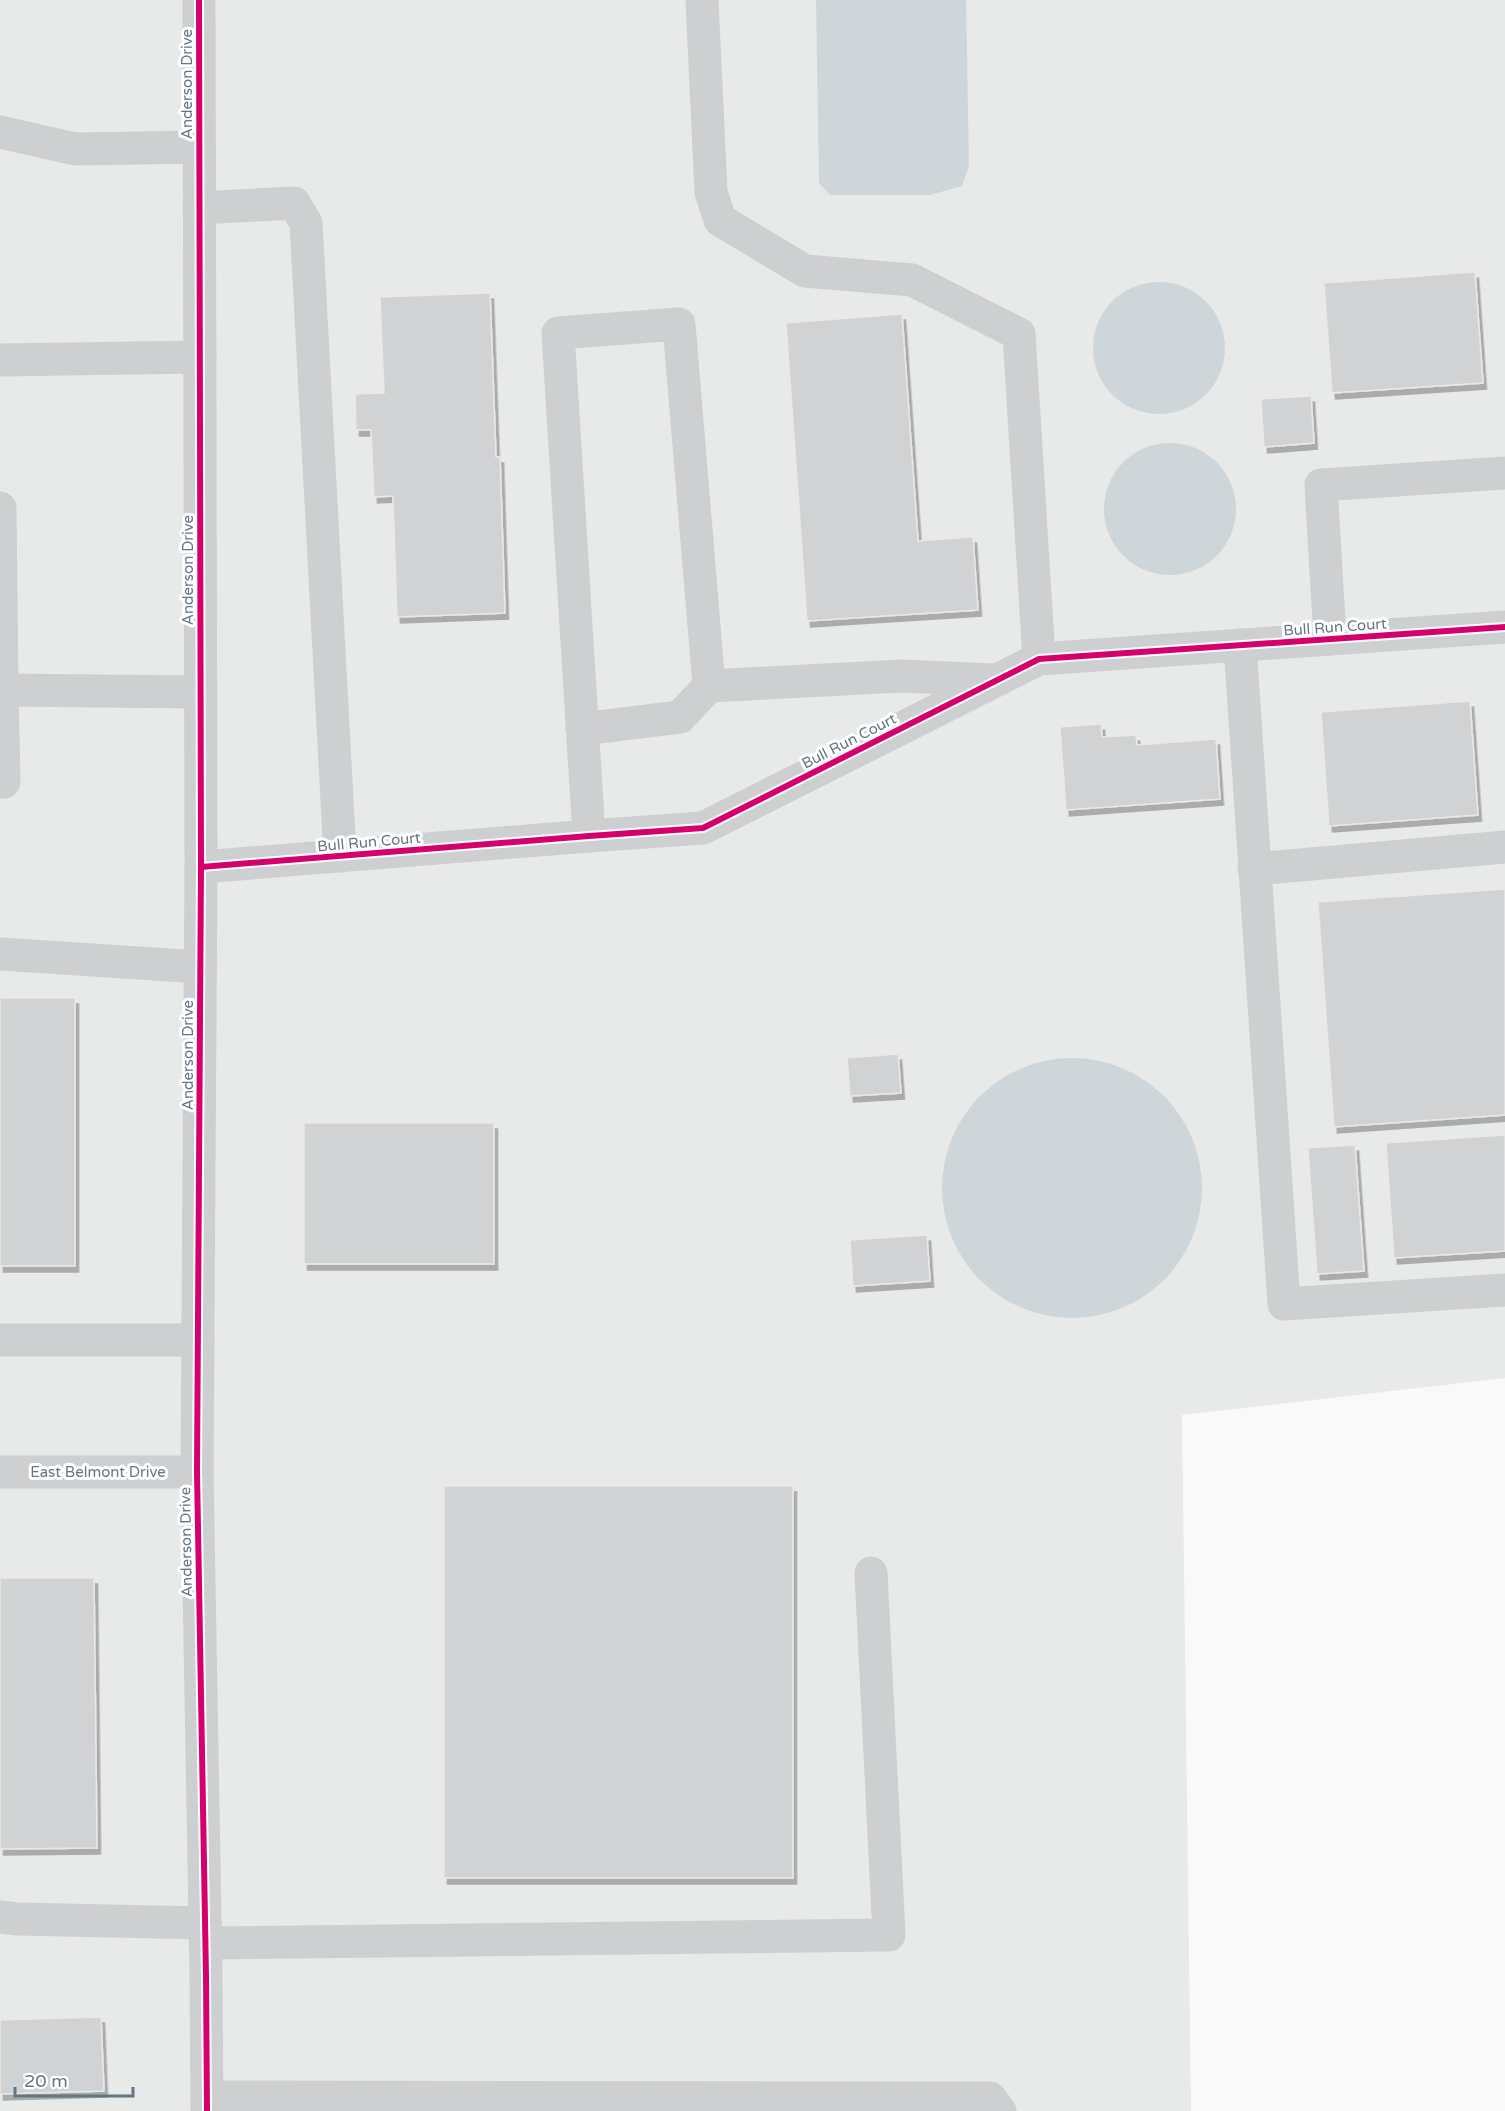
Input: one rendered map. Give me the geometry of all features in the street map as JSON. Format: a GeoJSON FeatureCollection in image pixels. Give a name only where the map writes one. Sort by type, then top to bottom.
{"type":"FeatureCollection","features":[{"type":"Feature","properties":{"kind":"street","name":"Anderson Drive"},"geometry":{"type":"LineString","coordinates":[[199,0],[201,867],[197,1473],[207,2104]]}},
{"type":"Feature","properties":{"kind":"street"},"geometry":{"type":"LineString","coordinates":[[702,0],[711,192],[720,220],[806,271],[912,280],[1019,334],[1039,659]]}},
{"type":"Feature","properties":{"kind":"street"},"geometry":{"type":"LineString","coordinates":[[0,132],[75,149],[199,147]]}},
{"type":"Feature","properties":{"kind":"street"},"geometry":{"type":"LineString","coordinates":[[199,208],[294,203],[306,223],[340,856]]}},
{"type":"Feature","properties":{"kind":"street"},"geometry":{"type":"LineString","coordinates":[[589,836],[558,333],[679,324],[709,686]]}},
{"type":"Feature","properties":{"kind":"street"},"geometry":{"type":"LineString","coordinates":[[0,360],[200,357]]}},
{"type":"Feature","properties":{"kind":"street"},"geometry":{"type":"LineString","coordinates":[[1330,639],[1321,485],[1505,473]]}},
{"type":"Feature","properties":{"kind":"street"},"geometry":{"type":"LineString","coordinates":[[0,508],[4,782],[0,782]]}},
{"type":"Feature","properties":{"kind":"street","name":"Bull Run Court"},"geometry":{"type":"LineString","coordinates":[[201,867],[703,828],[1039,659],[1505,627]]}},
{"type":"Feature","properties":{"kind":"street"},"geometry":{"type":"LineString","coordinates":[[1240,645],[1284,1304],[1505,1290]]}},
{"type":"Feature","properties":{"kind":"street"},"geometry":{"type":"LineString","coordinates":[[582,729],[680,717],[709,686],[901,676],[996,680]]}},
{"type":"Feature","properties":{"kind":"street"},"geometry":{"type":"LineString","coordinates":[[2,690],[199,692]]}},
{"type":"Feature","properties":{"kind":"street"},"geometry":{"type":"LineString","coordinates":[[1254,869],[1505,847]]}},
{"type":"Feature","properties":{"kind":"street"},"geometry":{"type":"LineString","coordinates":[[0,954],[200,967]]}},
{"type":"Feature","properties":{"kind":"street"},"geometry":{"type":"LineString","coordinates":[[0,1340],[198,1340]]}},
{"type":"Feature","properties":{"kind":"street","name":"East Belmont Drive"},"geometry":{"type":"LineString","coordinates":[[0,1472],[197,1473]]}},
{"type":"Feature","properties":{"kind":"street"},"geometry":{"type":"LineString","coordinates":[[0,1917],[206,1933],[889,1935],[871,1573]]}},
{"type":"Feature","properties":{"kind":"street"},"geometry":{"type":"LineString","coordinates":[[207,2104],[990,2098],[1000,2111]]}},
{"type":"Feature","properties":{"kind":"shaded area"},"geometry":{"type":"Polygon","coordinates":[[[0,0],[1505,0],[1505,1378],[1182,1415],[1191,2111],[0,2111],[0,0]]]}},
{"type":"Feature","properties":{"kind":"shaded area"},"geometry":{"type":"Polygon","coordinates":[[[816,0],[966,0],[969,166],[962,186],[930,195],[830,195],[819,183],[816,0]]]}},
{"type":"Feature","properties":{"kind":"shaded area"},"geometry":{"type":"Polygon","coordinates":[[[1159,282],[1184,287],[1206,301],[1220,323],[1225,348],[1220,373],[1206,395],[1184,409],[1159,414],[1134,409],[1112,395],[1098,373],[1093,348],[1098,323],[1112,301],[1134,287],[1159,282]]]}},
{"type":"Feature","properties":{"kind":"shaded area"},"geometry":{"type":"Polygon","coordinates":[[[1170,443],[1195,448],[1217,462],[1231,484],[1236,509],[1231,534],[1217,556],[1195,570],[1170,575],[1145,570],[1123,556],[1109,534],[1104,509],[1109,484],[1123,462],[1145,448],[1170,443]]]}},
{"type":"Feature","properties":{"kind":"shaded area"},"geometry":{"type":"Polygon","coordinates":[[[1072,1058],[1110,1063],[1133,1073],[1155,1087],[1173,1105],[1187,1127],[1197,1150],[1202,1188],[1197,1226],[1187,1249],[1173,1271],[1155,1289],[1133,1303],[1110,1313],[1072,1318],[1034,1313],[1011,1303],[989,1289],[971,1271],[957,1249],[947,1226],[942,1188],[947,1150],[957,1127],[971,1105],[989,1087],[1011,1073],[1034,1063],[1072,1058]]]}},
{"type":"Feature","properties":{"kind":"building"},"geometry":{"type":"Polygon","coordinates":[[[1475,272],[1483,383],[1332,393],[1324,283],[1475,272]]]}},
{"type":"Feature","properties":{"kind":"building"},"geometry":{"type":"Polygon","coordinates":[[[490,293],[496,457],[500,457],[505,613],[397,617],[393,496],[374,497],[371,430],[356,430],[355,394],[384,393],[380,297],[490,293]]]}},
{"type":"Feature","properties":{"kind":"building"},"geometry":{"type":"Polygon","coordinates":[[[902,314],[918,541],[973,537],[978,610],[807,621],[786,323],[902,314]]]}},
{"type":"Feature","properties":{"kind":"building"},"geometry":{"type":"Polygon","coordinates":[[[1311,396],[1314,443],[1264,447],[1261,399],[1311,396]]]}},
{"type":"Feature","properties":{"kind":"building"},"geometry":{"type":"Polygon","coordinates":[[[1470,701],[1478,815],[1329,826],[1321,712],[1470,701]]]}},
{"type":"Feature","properties":{"kind":"building"},"geometry":{"type":"Polygon","coordinates":[[[1101,724],[1102,737],[1136,735],[1137,745],[1216,739],[1220,799],[1066,810],[1060,727],[1101,724]]]}},
{"type":"Feature","properties":{"kind":"building"},"geometry":{"type":"Polygon","coordinates":[[[1505,889],[1505,1115],[1334,1127],[1318,902],[1505,889]]]}},
{"type":"Feature","properties":{"kind":"building"},"geometry":{"type":"Polygon","coordinates":[[[0,998],[75,998],[75,1266],[0,1266],[0,998]]]}},
{"type":"Feature","properties":{"kind":"building"},"geometry":{"type":"Polygon","coordinates":[[[898,1054],[901,1093],[850,1096],[847,1058],[898,1054]]]}},
{"type":"Feature","properties":{"kind":"building"},"geometry":{"type":"Polygon","coordinates":[[[304,1123],[494,1123],[494,1264],[304,1264],[304,1123]]]}},
{"type":"Feature","properties":{"kind":"building"},"geometry":{"type":"Polygon","coordinates":[[[1505,1135],[1505,1251],[1394,1258],[1386,1143],[1505,1135]]]}},
{"type":"Feature","properties":{"kind":"building"},"geometry":{"type":"Polygon","coordinates":[[[1355,1145],[1364,1271],[1317,1274],[1308,1148],[1355,1145]]]}},
{"type":"Feature","properties":{"kind":"building"},"geometry":{"type":"Polygon","coordinates":[[[927,1235],[930,1281],[853,1286],[850,1240],[927,1235]]]}},
{"type":"Feature","properties":{"kind":"building"},"geometry":{"type":"Polygon","coordinates":[[[444,1486],[793,1486],[793,1878],[444,1878],[444,1486]]]}},
{"type":"Feature","properties":{"kind":"building"},"geometry":{"type":"Polygon","coordinates":[[[0,1578],[94,1578],[97,1848],[0,1849],[0,1578]]]}},
{"type":"Feature","properties":{"kind":"building"},"geometry":{"type":"Polygon","coordinates":[[[101,2017],[104,2091],[0,2094],[0,2020],[101,2017]]]}},
{"type":"Feature","properties":{"kind":"cycle path"},"geometry":{"type":"LineString","coordinates":[[199,0],[201,867],[197,1472],[207,2111]]}},
{"type":"Feature","properties":{"kind":"cycle path"},"geometry":{"type":"LineString","coordinates":[[201,867],[703,828],[1039,659],[1505,627]]}}]}
